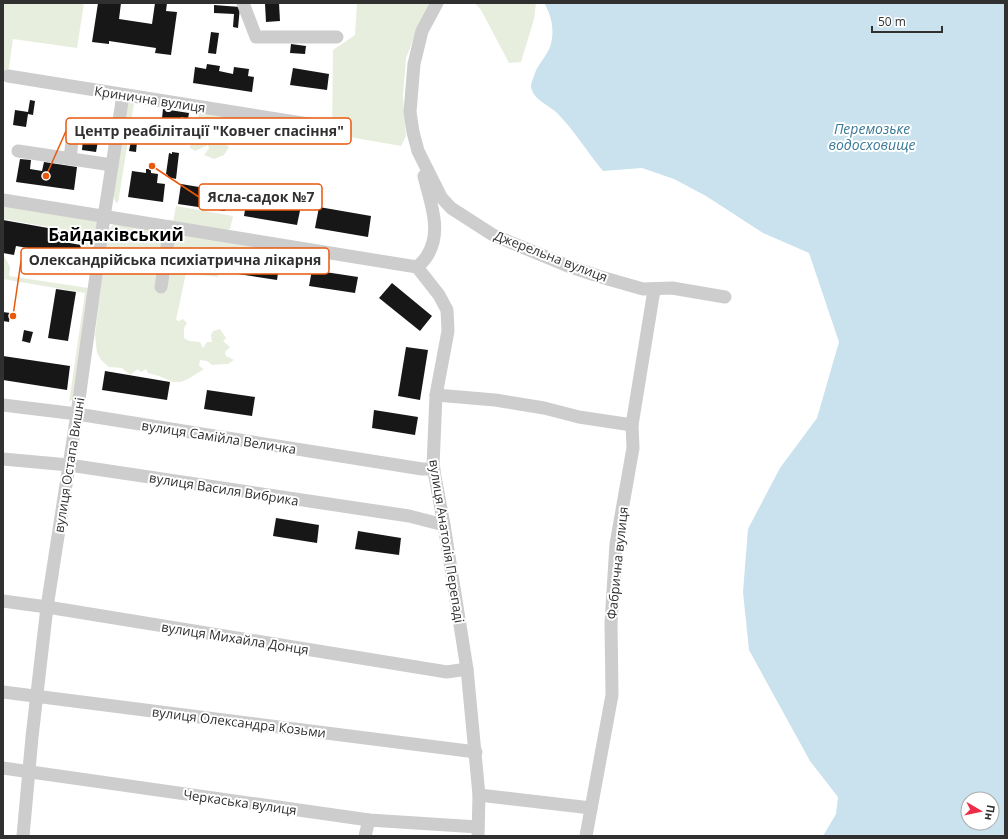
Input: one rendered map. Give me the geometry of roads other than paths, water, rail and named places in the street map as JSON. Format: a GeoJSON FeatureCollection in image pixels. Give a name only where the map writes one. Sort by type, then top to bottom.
{"type":"FeatureCollection","features":[{"type":"Feature","properties":{"kind":"street"},"geometry":{"type":"LineString","coordinates":[[243,3],[256,37],[337,37]]}},
{"type":"Feature","properties":{"kind":"street","name":"Джерельна вулиця"},"geometry":{"type":"LineString","coordinates":[[437,3],[422,31],[414,64],[410,112],[418,151],[437,190],[451,208],[493,235],[574,268],[643,289],[654,290],[672,288],[724,297]]}},
{"type":"Feature","properties":{"kind":"street","name":"Кринична вулиця"},"geometry":{"type":"LineString","coordinates":[[8,76],[340,129]]}},
{"type":"Feature","properties":{"kind":"street","name":"вулиця Остапа Вишні"},"geometry":{"type":"LineString","coordinates":[[23,836],[47,607],[70,465],[104,217],[123,95]]}},
{"type":"Feature","properties":{"kind":"street"},"geometry":{"type":"LineString","coordinates":[[70,158],[72,142]]}},
{"type":"Feature","properties":{"kind":"street"},"geometry":{"type":"LineString","coordinates":[[18,151],[112,165]]}},
{"type":"Feature","properties":{"kind":"street"},"geometry":{"type":"LineString","coordinates":[[3,200],[417,267],[427,257],[430,251],[433,244],[436,225],[418,151]]}},
{"type":"Feature","properties":{"kind":"street"},"geometry":{"type":"LineString","coordinates":[[161,287],[170,228]]}},
{"type":"Feature","properties":{"kind":"street","name":"вулиця Анатолія Перепаді"},"geometry":{"type":"LineString","coordinates":[[417,267],[439,294],[447,310],[448,331],[436,395],[434,469],[467,669],[479,795],[478,832]]}},
{"type":"Feature","properties":{"kind":"street","name":"Фабрична вулиця"},"geometry":{"type":"LineString","coordinates":[[586,836],[612,695],[611,623],[616,544],[633,448],[632,425],[654,290]]}},
{"type":"Feature","properties":{"kind":"street"},"geometry":{"type":"LineString","coordinates":[[436,395],[494,400],[544,408],[579,417],[632,425]]}},
{"type":"Feature","properties":{"kind":"street","name":"вулиця Самійла Величка"},"geometry":{"type":"LineString","coordinates":[[3,405],[77,414],[422,469],[434,469]]}},
{"type":"Feature","properties":{"kind":"street","name":"вулиця Василя Вибрика"},"geometry":{"type":"LineString","coordinates":[[3,459],[70,465],[409,516],[444,525]]}},
{"type":"Feature","properties":{"kind":"street","name":"вулиця Михайла Донця"},"geometry":{"type":"LineString","coordinates":[[3,601],[447,672],[467,669]]}},
{"type":"Feature","properties":{"kind":"street","name":"вулиця Олександра Козьми"},"geometry":{"type":"LineString","coordinates":[[3,692],[476,752]]}},
{"type":"Feature","properties":{"kind":"street","name":"Черкаська вулиця"},"geometry":{"type":"LineString","coordinates":[[3,768],[368,820],[478,832]]}},
{"type":"Feature","properties":{"kind":"street"},"geometry":{"type":"LineString","coordinates":[[479,795],[591,808]]}},
{"type":"Feature","properties":{"kind":"street"},"geometry":{"type":"LineString","coordinates":[[365,836],[368,820]]}},
{"type":"Feature","properties":{"kind":"water","name":"Перемозьке водосховище"},"geometry":{"type":"Polygon","coordinates":[[[544,3],[1005,3],[1005,836],[823,836],[836,814],[838,797],[810,761],[749,650],[743,592],[748,529],[780,468],[817,418],[839,342],[809,253],[763,233],[706,196],[674,179],[642,168],[603,171],[557,113],[537,98],[532,90],[531,83],[537,68],[552,41],[551,19],[544,3]]]}},
{"type":"Feature","properties":{"kind":"place","name":"Ясла-садок №7"},"geometry":{"type":"Point","coordinates":[152,166]}},
{"type":"Feature","properties":{"kind":"place","name":"Центр реабілітації \"Ковчег спасіння\""},"geometry":{"type":"Point","coordinates":[46,176]}},
{"type":"Feature","properties":{"kind":"place","name":"Олександрійська психіатрична лікарня"},"geometry":{"type":"Point","coordinates":[13,316]}},
{"type":"Feature","properties":{"kind":"district","name":"Байдаківський"},"geometry":{"type":"Point","coordinates":[116,234]}}]}
